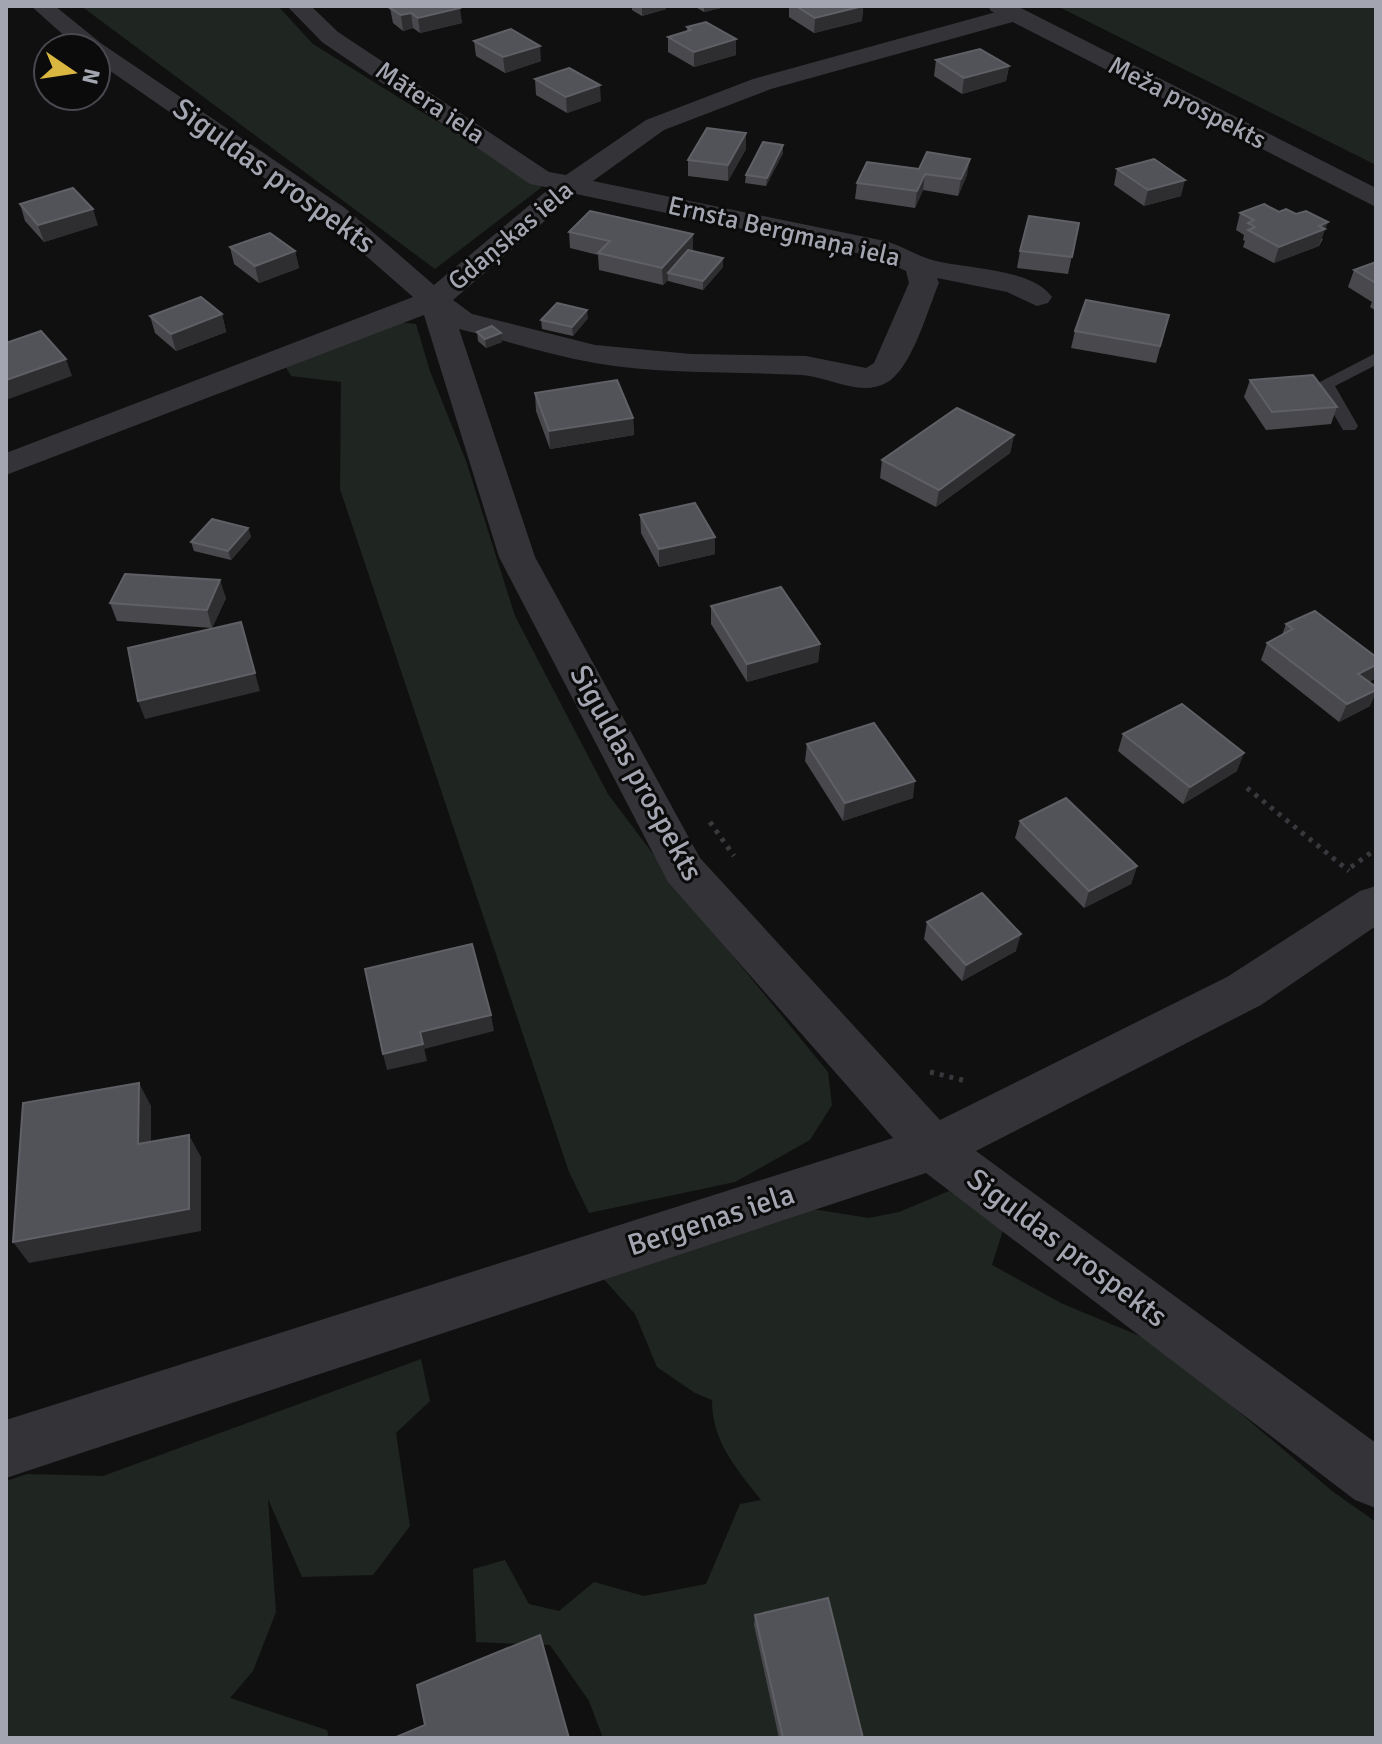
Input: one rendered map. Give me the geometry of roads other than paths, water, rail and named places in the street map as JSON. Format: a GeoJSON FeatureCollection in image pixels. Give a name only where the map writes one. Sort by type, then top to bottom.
{"type":"FeatureCollection","features":[{"type":"Feature","properties":{"kind":"street","name":"Siguldas prospekts"},"geometry":{"type":"LineString","coordinates":[[42,6],[71,32]]}},
{"type":"Feature","properties":{"kind":"street","name":"Mātera iela"},"geometry":{"type":"LineString","coordinates":[[298,6],[330,37],[540,178],[570,185]]}},
{"type":"Feature","properties":{"kind":"street","name":"Gdaņskas iela"},"geometry":{"type":"LineString","coordinates":[[6,465],[434,300],[570,185],[655,125],[762,84],[1007,10]]}},
{"type":"Feature","properties":{"kind":"street","name":"Meža prospekts"},"geometry":{"type":"LineString","coordinates":[[1007,10],[1376,199]]}},
{"type":"Feature","properties":{"kind":"street","name":"Siguldas prospekts"},"geometry":{"type":"LineString","coordinates":[[112,61],[335,214],[434,300],[517,557],[684,870],[933,1148],[1376,1479]]}},
{"type":"Feature","properties":{"kind":"street","name":"Ernsta Bergmaņa iela"},"geometry":{"type":"LineString","coordinates":[[434,300],[461,320],[595,354],[691,363],[806,366],[846,376],[872,378],[888,368],[924,283],[919,266],[885,250],[570,185]]}},
{"type":"Feature","properties":{"kind":"street"},"geometry":{"type":"LineString","coordinates":[[919,266],[1016,285],[1037,297]]}},
{"type":"Feature","properties":{"kind":"street","name":"Bergenas iela"},"geometry":{"type":"LineString","coordinates":[[6,1449],[933,1148],[1244,991],[1355,890]]}},
{"type":"Feature","properties":{"kind":"lane"},"geometry":{"type":"LineString","coordinates":[[1349,426],[1325,384],[1376,358]]}}]}
